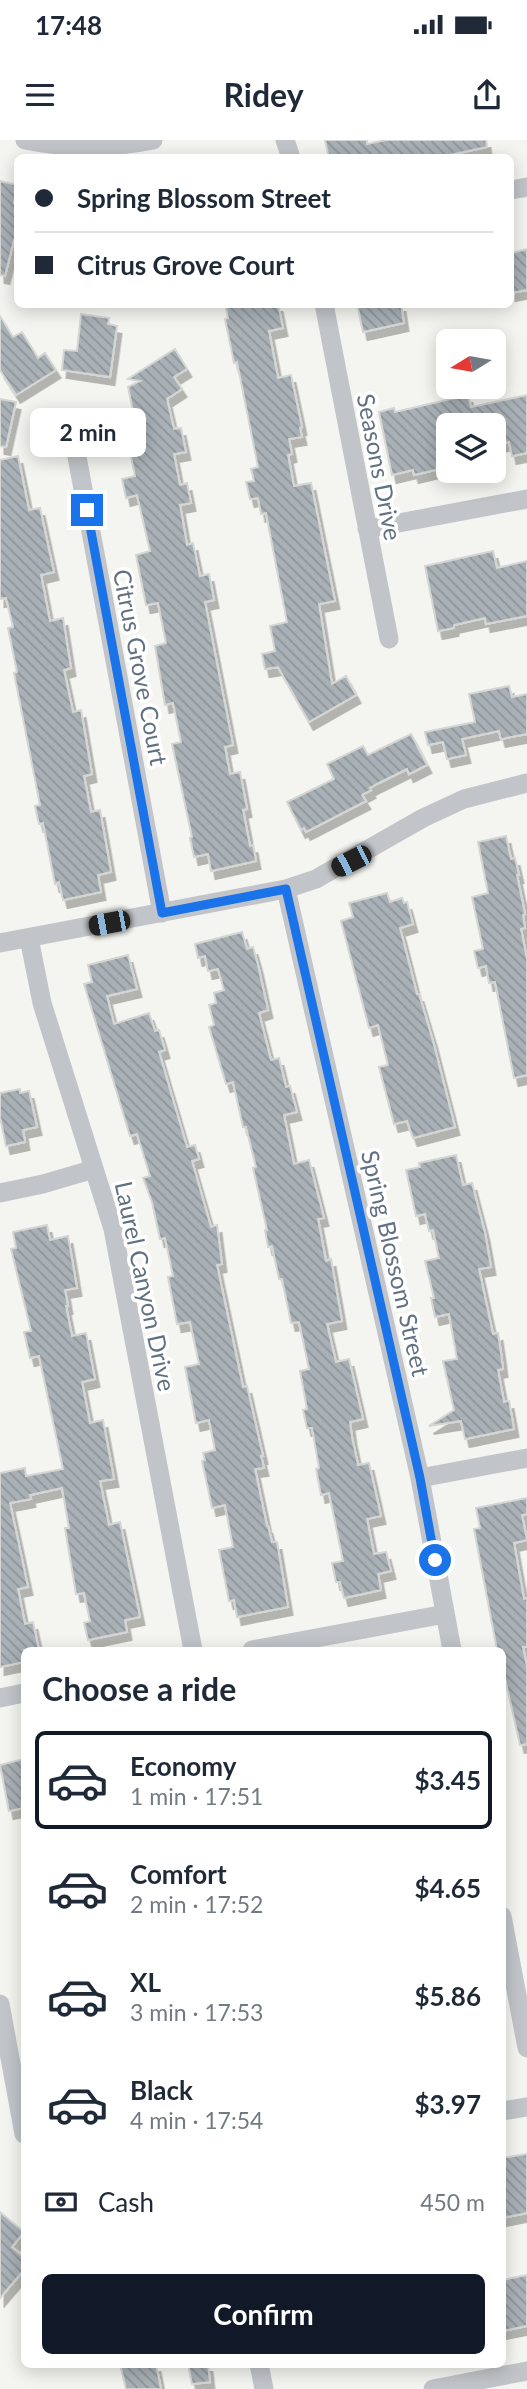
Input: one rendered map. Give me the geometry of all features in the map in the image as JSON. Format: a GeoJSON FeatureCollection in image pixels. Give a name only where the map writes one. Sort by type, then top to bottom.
{"type":"FeatureCollection","features":[{"type":"Feature","properties":{"kind":"street"},"geometry":{"type":"LineString","coordinates":[[24,140],[56,146],[90,148],[153,140]]}},
{"type":"Feature","properties":{"kind":"street","name":"Seasons Drive"},"geometry":{"type":"LineString","coordinates":[[325,308],[389,639]]}},
{"type":"Feature","properties":{"kind":"street","name":"Citrus Grove Court"},"geometry":{"type":"LineString","coordinates":[[72,430],[162,913]]}},
{"type":"Feature","properties":{"kind":"street"},"geometry":{"type":"LineString","coordinates":[[367,529],[527,499]]}},
{"type":"Feature","properties":{"kind":"street"},"geometry":{"type":"LineString","coordinates":[[0,943],[286,889],[316,879],[424,818],[464,799],[527,783]]}},
{"type":"Feature","properties":{"kind":"street","name":"Spring Blossom Street"},"geometry":{"type":"LineString","coordinates":[[286,889],[420,1478],[451,1647]]}},
{"type":"Feature","properties":{"kind":"street","name":"Laurel Canyon Drive"},"geometry":{"type":"LineString","coordinates":[[29,938],[42,1003],[119,1258],[192,1647]]}},
{"type":"Feature","properties":{"kind":"street"},"geometry":{"type":"LineString","coordinates":[[0,1192],[43,1184],[94,1169]]}},
{"type":"Feature","properties":{"kind":"street"},"geometry":{"type":"LineString","coordinates":[[420,1478],[527,1458]]}},
{"type":"Feature","properties":{"kind":"street"},"geometry":{"type":"LineString","coordinates":[[268,1647],[445,1614]]}},
{"type":"Feature","properties":{"kind":"street"},"geometry":{"type":"LineString","coordinates":[[0,1698],[21,1694]]}},
{"type":"Feature","properties":{"kind":"street"},"geometry":{"type":"LineString","coordinates":[[506,1937],[527,2048]]}},
{"type":"Feature","properties":{"kind":"street"},"geometry":{"type":"LineString","coordinates":[[0,2004],[21,2118]]}},
{"type":"Feature","properties":{"kind":"street"},"geometry":{"type":"LineString","coordinates":[[506,2110],[527,2106]]}},
{"type":"Feature","properties":{"kind":"street"},"geometry":{"type":"LineString","coordinates":[[260,2368],[264,2389]]}},
{"type":"Feature","properties":{"kind":"street"},"geometry":{"type":"LineString","coordinates":[[433,2389],[527,2371]]}},
{"type":"Feature","properties":{"kind":"building"},"geometry":{"type":"Polygon","coordinates":[[[325,140],[367,140],[367,144],[386,140],[486,140],[487,147],[455,154],[328,154],[325,140]]]}},
{"type":"Feature","properties":{"kind":"building"},"geometry":{"type":"Polygon","coordinates":[[[0,181],[14,184],[14,240],[5,276],[0,275],[0,181]]]}},
{"type":"Feature","properties":{"kind":"building"},"geometry":{"type":"Polygon","coordinates":[[[527,249],[527,290],[514,292],[514,252],[527,249]]]}},
{"type":"Feature","properties":{"kind":"building"},"geometry":{"type":"Polygon","coordinates":[[[226,308],[279,308],[283,328],[269,331],[278,378],[291,375],[302,427],[302,437],[289,439],[292,454],[288,455],[294,486],[311,483],[335,601],[319,604],[332,684],[346,676],[356,695],[309,722],[278,667],[265,669],[262,654],[275,651],[270,626],[287,622],[266,513],[261,514],[258,498],[250,499],[246,482],[254,481],[251,469],[258,467],[237,362],[234,363],[225,319],[228,318],[226,308]]]}},
{"type":"Feature","properties":{"kind":"building"},"geometry":{"type":"Polygon","coordinates":[[[358,308],[402,308],[404,323],[363,332],[358,308]]]}},
{"type":"Feature","properties":{"kind":"building"},"geometry":{"type":"Polygon","coordinates":[[[81,314],[109,318],[108,324],[117,326],[110,377],[62,370],[64,350],[77,351],[81,314]]]}},
{"type":"Feature","properties":{"kind":"building"},"geometry":{"type":"Polygon","coordinates":[[[0,316],[13,337],[22,332],[38,358],[45,353],[56,370],[16,395],[0,370],[0,316]]]}},
{"type":"Feature","properties":{"kind":"building"},"geometry":{"type":"Polygon","coordinates":[[[175,349],[187,369],[174,377],[182,389],[167,399],[174,429],[181,428],[186,452],[174,454],[180,485],[187,483],[191,503],[180,505],[187,545],[193,543],[200,576],[209,574],[214,600],[205,602],[233,745],[225,747],[230,774],[240,772],[247,809],[243,810],[250,846],[253,845],[256,861],[211,871],[208,854],[194,857],[172,744],[181,742],[173,703],[165,705],[155,646],[166,643],[158,603],[146,605],[136,555],[150,551],[137,495],[126,498],[122,479],[135,476],[128,442],[139,439],[128,387],[140,381],[128,379],[175,349]]]}},
{"type":"Feature","properties":{"kind":"building"},"geometry":{"type":"Polygon","coordinates":[[[527,395],[527,453],[512,456],[509,442],[506,443],[506,413],[436,413],[436,470],[414,475],[413,470],[392,475],[379,412],[394,408],[395,412],[451,399],[469,399],[471,407],[527,395]]]}},
{"type":"Feature","properties":{"kind":"building"},"geometry":{"type":"Polygon","coordinates":[[[0,399],[16,402],[6,447],[0,446],[0,399]]]}},
{"type":"Feature","properties":{"kind":"building"},"geometry":{"type":"Polygon","coordinates":[[[18,456],[29,510],[40,508],[54,572],[41,575],[50,621],[63,618],[71,668],[64,670],[73,712],[81,710],[92,774],[84,776],[91,812],[100,810],[111,872],[98,875],[101,892],[63,900],[59,882],[55,884],[43,823],[39,824],[35,806],[40,805],[14,673],[17,672],[8,628],[13,627],[6,598],[0,599],[0,460],[18,456]]]}},
{"type":"Feature","properties":{"kind":"building"},"geometry":{"type":"Polygon","coordinates":[[[493,551],[497,568],[527,561],[527,616],[486,624],[485,618],[438,631],[425,566],[493,551]]]}},
{"type":"Feature","properties":{"kind":"building"},"geometry":{"type":"Polygon","coordinates":[[[509,686],[512,697],[527,694],[527,734],[501,739],[499,731],[462,739],[466,755],[447,759],[443,742],[428,745],[425,732],[475,722],[469,694],[509,686]]]}},
{"type":"Feature","properties":{"kind":"building"},"geometry":{"type":"Polygon","coordinates":[[[411,734],[427,765],[409,774],[407,769],[377,784],[362,795],[366,801],[306,832],[304,828],[301,830],[287,802],[334,779],[327,764],[363,746],[368,755],[411,734]]]}},
{"type":"Feature","properties":{"kind":"building"},"geometry":{"type":"Polygon","coordinates":[[[506,836],[511,859],[515,858],[519,875],[525,914],[525,928],[521,929],[527,959],[527,1075],[514,1078],[495,982],[489,983],[486,966],[478,968],[474,951],[483,949],[472,897],[488,893],[478,842],[506,836]]]}},
{"type":"Feature","properties":{"kind":"building"},"geometry":{"type":"Polygon","coordinates":[[[387,893],[390,902],[402,898],[404,903],[407,902],[413,924],[400,928],[455,1127],[413,1138],[407,1121],[394,1124],[379,1067],[388,1065],[378,1025],[369,1028],[341,921],[353,917],[349,903],[387,893]]]}},
{"type":"Feature","properties":{"kind":"building"},"geometry":{"type":"Polygon","coordinates":[[[242,932],[247,949],[253,947],[258,965],[268,1010],[259,1013],[271,1060],[279,1058],[286,1087],[290,1086],[297,1112],[284,1115],[294,1164],[309,1160],[324,1218],[318,1219],[326,1261],[331,1259],[342,1321],[327,1324],[336,1362],[349,1359],[363,1419],[350,1422],[352,1437],[358,1465],[369,1463],[381,1516],[367,1519],[374,1554],[386,1552],[391,1571],[378,1574],[381,1590],[344,1598],[340,1582],[336,1582],[332,1563],[343,1561],[329,1493],[321,1495],[312,1428],[307,1428],[303,1410],[307,1409],[300,1371],[309,1369],[299,1322],[291,1323],[282,1279],[279,1279],[272,1246],[268,1247],[267,1230],[253,1168],[256,1167],[246,1127],[243,1127],[233,1082],[226,1084],[209,1027],[214,1025],[209,1005],[216,1003],[214,993],[224,990],[218,969],[208,971],[205,956],[198,958],[195,944],[242,932]]]}},
{"type":"Feature","properties":{"kind":"building"},"geometry":{"type":"Polygon","coordinates":[[[128,955],[137,989],[107,996],[114,1024],[149,1013],[155,1031],[159,1030],[165,1050],[159,1052],[187,1147],[195,1145],[199,1159],[192,1161],[211,1227],[217,1225],[222,1264],[217,1265],[243,1387],[247,1386],[263,1456],[264,1468],[255,1469],[267,1526],[272,1542],[277,1542],[288,1607],[237,1617],[234,1600],[229,1601],[219,1550],[233,1547],[225,1505],[212,1508],[202,1461],[205,1460],[203,1453],[215,1450],[209,1420],[196,1423],[185,1367],[199,1364],[190,1322],[177,1324],[168,1277],[173,1276],[165,1238],[160,1239],[152,1202],[143,1178],[150,1176],[137,1134],[130,1136],[84,984],[92,982],[88,965],[128,955]]]}},
{"type":"Feature","properties":{"kind":"building"},"geometry":{"type":"Polygon","coordinates":[[[20,1089],[20,1093],[29,1091],[37,1127],[23,1130],[25,1142],[6,1146],[0,1117],[0,1093],[20,1089]]]}},
{"type":"Feature","properties":{"kind":"building"},"geometry":{"type":"Polygon","coordinates":[[[456,1155],[463,1185],[472,1183],[485,1233],[491,1267],[479,1269],[493,1334],[498,1333],[503,1369],[498,1370],[504,1402],[509,1401],[514,1429],[465,1439],[461,1421],[429,1426],[454,1410],[443,1361],[457,1359],[449,1314],[435,1317],[431,1298],[434,1298],[425,1261],[439,1258],[433,1230],[429,1231],[425,1214],[416,1216],[406,1170],[420,1167],[419,1163],[456,1155]]]}},
{"type":"Feature","properties":{"kind":"building"},"geometry":{"type":"Polygon","coordinates":[[[47,1225],[50,1240],[68,1236],[77,1288],[65,1290],[66,1306],[72,1336],[86,1333],[95,1379],[82,1382],[90,1423],[103,1420],[114,1479],[100,1481],[109,1525],[120,1522],[140,1617],[125,1620],[127,1632],[88,1640],[84,1623],[90,1621],[84,1593],[76,1594],[65,1528],[69,1528],[62,1488],[30,1495],[31,1499],[10,1503],[28,1587],[18,1589],[25,1624],[33,1622],[38,1647],[21,1647],[21,1663],[0,1667],[0,1473],[25,1468],[26,1476],[63,1469],[39,1356],[30,1358],[24,1332],[31,1331],[11,1249],[16,1248],[13,1232],[47,1225]]]}},
{"type":"Feature","properties":{"kind":"building"},"geometry":{"type":"Polygon","coordinates":[[[527,1498],[527,1514],[522,1515],[527,1540],[514,1543],[524,1599],[527,1598],[527,1647],[523,1647],[527,1666],[527,1744],[520,1745],[506,1683],[506,1647],[496,1647],[474,1529],[480,1528],[476,1508],[527,1498]]]}},
{"type":"Feature","properties":{"kind":"building"},"geometry":{"type":"Polygon","coordinates":[[[21,1760],[21,1809],[9,1811],[0,1765],[21,1760]]]}},
{"type":"Feature","properties":{"kind":"building"},"geometry":{"type":"Polygon","coordinates":[[[527,2154],[527,2213],[506,2217],[506,2157],[527,2154]]]}},
{"type":"Feature","properties":{"kind":"building"},"geometry":{"type":"Polygon","coordinates":[[[0,2212],[21,2230],[21,2236],[12,2247],[21,2254],[21,2274],[0,2298],[0,2212]]]}},
{"type":"Feature","properties":{"kind":"building"},"geometry":{"type":"Polygon","coordinates":[[[527,2275],[527,2326],[506,2330],[506,2279],[527,2275]]]}},
{"type":"Feature","properties":{"kind":"building"},"geometry":{"type":"Polygon","coordinates":[[[121,2368],[157,2368],[161,2389],[126,2389],[121,2368]]]}},
{"type":"Feature","properties":{"kind":"building"},"geometry":{"type":"Polygon","coordinates":[[[189,2368],[208,2368],[210,2382],[192,2384],[189,2368]]]}},
{"type":"Feature","properties":{"kind":"route"},"geometry":{"type":"LineString","coordinates":[[87,510],[162,913],[286,889],[420,1478],[435,1560]]}}]}
